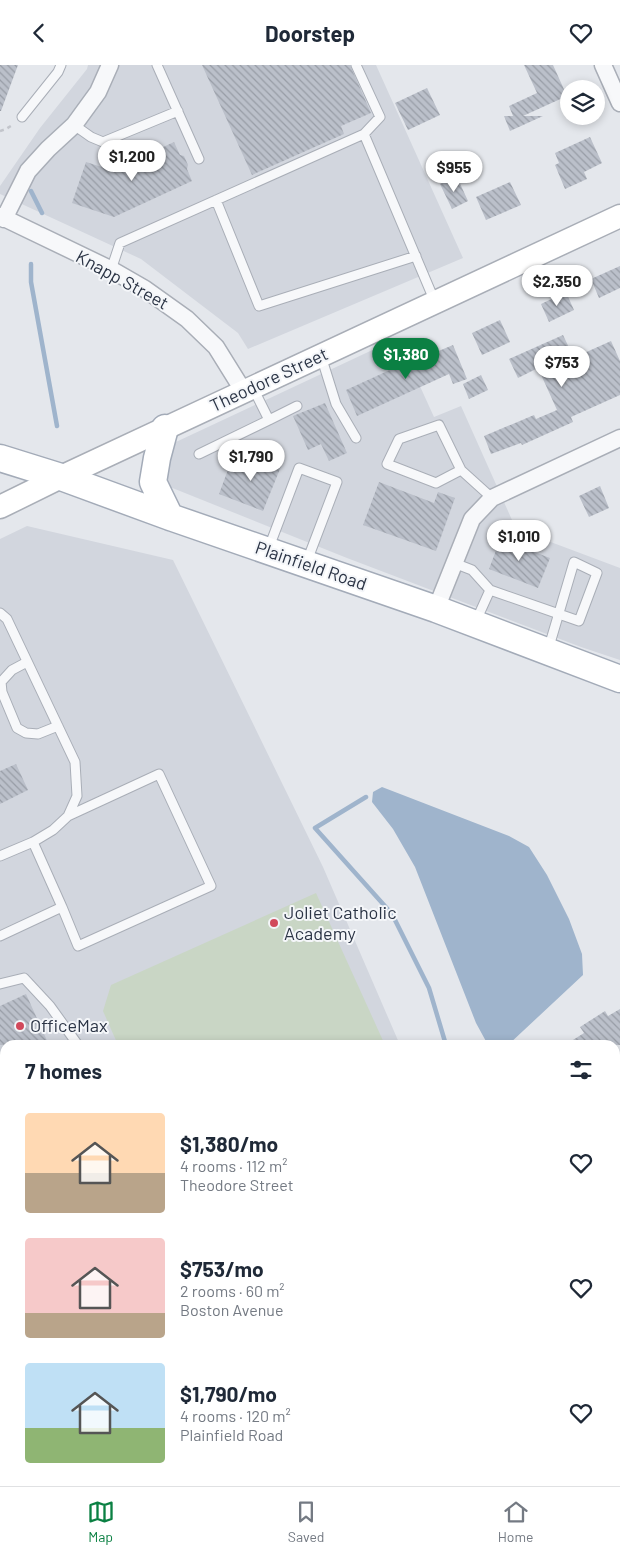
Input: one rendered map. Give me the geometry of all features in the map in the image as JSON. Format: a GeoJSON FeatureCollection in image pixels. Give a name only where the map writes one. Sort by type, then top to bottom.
{"type":"FeatureCollection","features":[{"type":"Feature","properties":{"kind":"main road","name":"Theodore Street"},"geometry":{"type":"LineString","coordinates":[[0,507],[60,477],[620,216]]}},
{"type":"Feature","properties":{"kind":"main road"},"geometry":{"type":"LineString","coordinates":[[165,428],[153,483],[170,517]]}},
{"type":"Feature","properties":{"kind":"main road","name":"Plainfield Road"},"geometry":{"type":"LineString","coordinates":[[0,458],[60,477],[436,609],[620,679]]}},
{"type":"Feature","properties":{"kind":"street"},"geometry":{"type":"LineString","coordinates":[[1,220],[28,171],[74,125],[98,92],[110,65]]}},
{"type":"Feature","properties":{"kind":"street"},"geometry":{"type":"LineString","coordinates":[[602,65],[620,103]]}},
{"type":"Feature","properties":{"kind":"street","name":"Knapp Street"},"geometry":{"type":"LineString","coordinates":[[1,220],[111,270],[145,289],[187,319],[216,347],[248,389]]}},
{"type":"Feature","properties":{"kind":"street"},"geometry":{"type":"LineString","coordinates":[[436,609],[472,519],[492,498],[620,438]]}},
{"type":"Feature","properties":{"kind":"lane"},"geometry":{"type":"LineString","coordinates":[[19,120],[58,72],[61,65]]}},
{"type":"Feature","properties":{"kind":"lane"},"geometry":{"type":"LineString","coordinates":[[156,65],[199,159]]}},
{"type":"Feature","properties":{"kind":"lane"},"geometry":{"type":"LineString","coordinates":[[111,270],[120,243],[364,134],[380,117],[356,65]]}},
{"type":"Feature","properties":{"kind":"lane"},"geometry":{"type":"LineString","coordinates":[[74,125],[91,137],[103,142],[178,111]]}},
{"type":"Feature","properties":{"kind":"lane"},"geometry":{"type":"LineString","coordinates":[[364,134],[435,303]]}},
{"type":"Feature","properties":{"kind":"lane"},"geometry":{"type":"LineString","coordinates":[[216,200],[259,307],[416,256]]}},
{"type":"Feature","properties":{"kind":"lane"},"geometry":{"type":"LineString","coordinates":[[321,355],[336,404],[356,438]]}},
{"type":"Feature","properties":{"kind":"lane"},"geometry":{"type":"LineString","coordinates":[[248,389],[269,420]]}},
{"type":"Feature","properties":{"kind":"lane"},"geometry":{"type":"LineString","coordinates":[[199,454],[297,407]]}},
{"type":"Feature","properties":{"kind":"lane"},"geometry":{"type":"LineString","coordinates":[[461,470],[436,483],[387,464],[399,439],[439,425],[461,470],[492,498]]}},
{"type":"Feature","properties":{"kind":"lane"},"geometry":{"type":"LineString","coordinates":[[268,551],[299,468],[337,483],[306,564]]}},
{"type":"Feature","properties":{"kind":"lane"},"geometry":{"type":"LineString","coordinates":[[454,563],[472,570],[490,590],[558,615],[579,621],[597,573],[574,562],[558,615],[547,651]]}},
{"type":"Feature","properties":{"kind":"lane"},"geometry":{"type":"LineString","coordinates":[[475,624],[490,590]]}},
{"type":"Feature","properties":{"kind":"lane"},"geometry":{"type":"LineString","coordinates":[[0,613],[7,619],[75,762],[77,796],[68,815],[53,830],[34,842],[0,856]]}},
{"type":"Feature","properties":{"kind":"lane"},"geometry":{"type":"LineString","coordinates":[[27,662],[12,670],[1,682],[2,693],[17,728],[26,733],[38,734],[58,727]]}},
{"type":"Feature","properties":{"kind":"lane"},"geometry":{"type":"LineString","coordinates":[[34,842],[78,946],[211,886],[159,774],[68,815]]}},
{"type":"Feature","properties":{"kind":"lane"},"geometry":{"type":"LineString","coordinates":[[0,936],[62,907]]}},
{"type":"Feature","properties":{"kind":"lane"},"geometry":{"type":"LineString","coordinates":[[0,984],[24,978],[50,1006],[74,1040]]}},
{"type":"Feature","properties":{"kind":"path"},"geometry":{"type":"LineString","coordinates":[[0,131],[19,120]]}},
{"type":"Feature","properties":{"kind":"shaded area"},"geometry":{"type":"Polygon","coordinates":[[[88,65],[376,65],[463,258],[248,349],[238,333],[141,259],[0,194],[0,186],[40,128],[87,69],[88,65]]]}},
{"type":"Feature","properties":{"kind":"shaded area"},"geometry":{"type":"Polygon","coordinates":[[[398,338],[434,417],[461,406],[516,529],[620,568],[620,660],[347,558],[160,483],[146,456],[398,338]]]}},
{"type":"Feature","properties":{"kind":"shaded area"},"geometry":{"type":"Polygon","coordinates":[[[27,526],[173,560],[323,867],[398,1040],[0,1040],[0,539],[27,526]]]}},
{"type":"Feature","properties":{"kind":"green space","name":"Joliet Catholic Academy"},"geometry":{"type":"Polygon","coordinates":[[[316,893],[383,1040],[116,1040],[103,1011],[111,985],[316,893]]]}},
{"type":"Feature","properties":{"kind":"water"},"geometry":{"type":"Polygon","coordinates":[[[382,787],[509,836],[529,847],[547,875],[569,919],[582,954],[583,975],[513,1040],[485,1040],[476,1023],[415,867],[393,829],[372,802],[373,792],[382,787]]]}},
{"type":"Feature","properties":{"kind":"building"},"geometry":{"type":"Polygon","coordinates":[[[0,65],[18,65],[1,111],[0,111],[0,65]]]}},
{"type":"Feature","properties":{"kind":"building"},"geometry":{"type":"Polygon","coordinates":[[[202,65],[350,65],[371,113],[341,126],[344,134],[252,175],[202,65]]]}},
{"type":"Feature","properties":{"kind":"building"},"geometry":{"type":"Polygon","coordinates":[[[524,65],[553,65],[560,80],[560,99],[523,116],[543,116],[510,131],[504,116],[513,116],[509,106],[537,93],[524,65]]]}},
{"type":"Feature","properties":{"kind":"building"},"geometry":{"type":"Polygon","coordinates":[[[427,88],[440,115],[408,130],[395,103],[427,88]]]}},
{"type":"Feature","properties":{"kind":"building"},"geometry":{"type":"Polygon","coordinates":[[[590,137],[602,163],[584,172],[587,179],[565,189],[555,165],[559,163],[555,153],[590,137]]]}},
{"type":"Feature","properties":{"kind":"building"},"geometry":{"type":"Polygon","coordinates":[[[174,142],[180,155],[184,156],[192,181],[114,217],[72,203],[86,162],[108,169],[125,161],[129,163],[174,142]]]}},
{"type":"Feature","properties":{"kind":"building"},"geometry":{"type":"Polygon","coordinates":[[[457,177],[468,201],[452,209],[440,184],[457,177]]]}},
{"type":"Feature","properties":{"kind":"building"},"geometry":{"type":"Polygon","coordinates":[[[510,182],[521,205],[486,220],[476,197],[510,182]]]}},
{"type":"Feature","properties":{"kind":"building"},"geometry":{"type":"Polygon","coordinates":[[[620,266],[620,288],[599,298],[591,279],[620,266]]]}},
{"type":"Feature","properties":{"kind":"building"},"geometry":{"type":"Polygon","coordinates":[[[566,292],[574,310],[549,322],[541,304],[566,292]]]}},
{"type":"Feature","properties":{"kind":"building"},"geometry":{"type":"Polygon","coordinates":[[[500,320],[510,342],[482,355],[472,333],[500,320]]]}},
{"type":"Feature","properties":{"kind":"building"},"geometry":{"type":"Polygon","coordinates":[[[563,335],[573,356],[611,341],[620,361],[620,395],[571,417],[573,422],[522,445],[521,443],[491,454],[484,436],[534,415],[536,419],[557,410],[538,368],[518,378],[509,359],[563,335]]]}},
{"type":"Feature","properties":{"kind":"building"},"geometry":{"type":"Polygon","coordinates":[[[453,345],[467,379],[453,384],[449,374],[357,416],[346,390],[416,358],[417,360],[453,345]]]}},
{"type":"Feature","properties":{"kind":"building"},"geometry":{"type":"Polygon","coordinates":[[[481,375],[488,390],[469,399],[463,384],[481,375]]]}},
{"type":"Feature","properties":{"kind":"building"},"geometry":{"type":"Polygon","coordinates":[[[325,403],[347,453],[329,461],[321,444],[308,450],[293,416],[325,403]]]}},
{"type":"Feature","properties":{"kind":"building"},"geometry":{"type":"Polygon","coordinates":[[[256,454],[282,464],[263,511],[219,494],[229,467],[233,469],[237,458],[253,464],[256,454]]]}},
{"type":"Feature","properties":{"kind":"building"},"geometry":{"type":"Polygon","coordinates":[[[379,482],[434,503],[438,492],[455,498],[436,551],[363,525],[379,482]]]}},
{"type":"Feature","properties":{"kind":"building"},"geometry":{"type":"Polygon","coordinates":[[[600,486],[609,508],[589,517],[579,496],[600,486]]]}},
{"type":"Feature","properties":{"kind":"building"},"geometry":{"type":"Polygon","coordinates":[[[503,532],[516,536],[513,544],[550,558],[538,588],[489,569],[503,532]]]}},
{"type":"Feature","properties":{"kind":"building"},"geometry":{"type":"Polygon","coordinates":[[[16,764],[28,790],[0,804],[0,771],[16,764]]]}},
{"type":"Feature","properties":{"kind":"building","name":"OfficeMax"},"geometry":{"type":"Polygon","coordinates":[[[26,994],[47,1040],[0,1040],[0,1006],[26,994]]]}},
{"type":"Feature","properties":{"kind":"building"},"geometry":{"type":"Polygon","coordinates":[[[620,1009],[620,1040],[573,1040],[584,1033],[580,1027],[605,1011],[608,1016],[620,1009]]]}},
{"type":"Feature","properties":{"kind":"waterway"},"geometry":{"type":"LineString","coordinates":[[31,191],[42,213]]}},
{"type":"Feature","properties":{"kind":"waterway"},"geometry":{"type":"LineString","coordinates":[[31,264],[31,282],[57,426]]}},
{"type":"Feature","properties":{"kind":"waterway"},"geometry":{"type":"LineString","coordinates":[[366,797],[315,828],[392,914],[429,988],[445,1040]]}},
{"type":"Feature","properties":{"kind":"place","name":"Joliet Catholic Academy"},"geometry":{"type":"Point","coordinates":[274,923]}},
{"type":"Feature","properties":{"kind":"place","name":"OfficeMax"},"geometry":{"type":"Point","coordinates":[20,1026]}}]}
